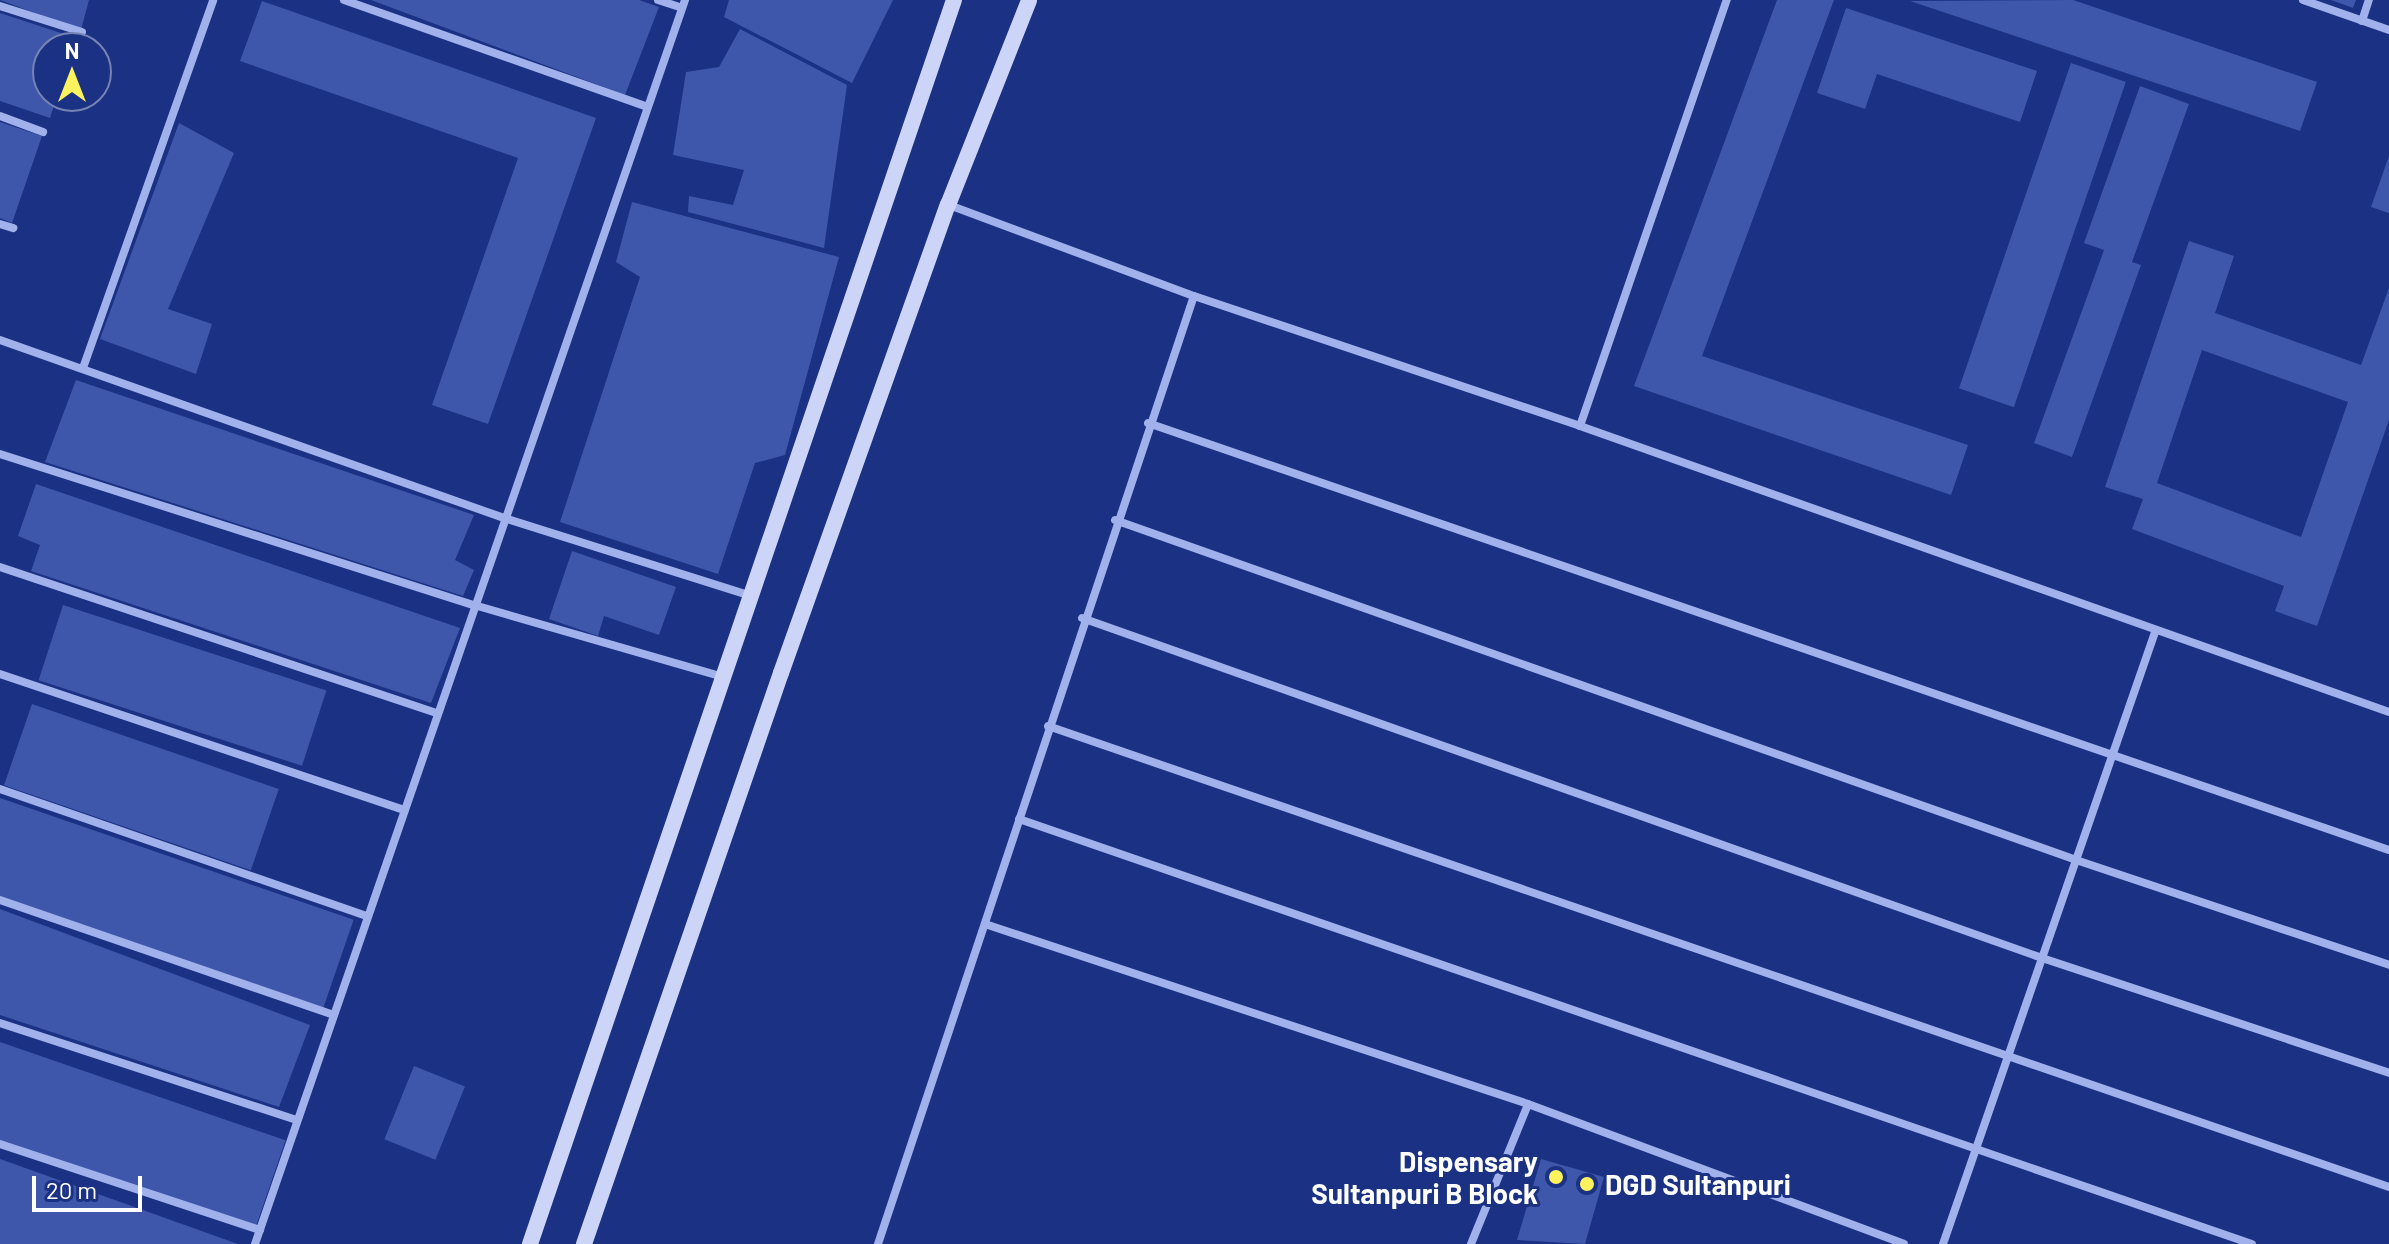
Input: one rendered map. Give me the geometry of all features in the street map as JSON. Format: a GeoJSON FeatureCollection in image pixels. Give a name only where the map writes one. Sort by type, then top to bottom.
{"type":"FeatureCollection","features":[{"type":"Feature","properties":{"kind":"street"},"geometry":{"type":"LineString","coordinates":[[83,368],[213,0]]}},
{"type":"Feature","properties":{"kind":"street"},"geometry":{"type":"LineString","coordinates":[[344,0],[647,107]]}},
{"type":"Feature","properties":{"kind":"street"},"geometry":{"type":"LineString","coordinates":[[255,1244],[684,4],[658,0]]}},
{"type":"Feature","properties":{"kind":"street"},"geometry":{"type":"LineString","coordinates":[[530,1244],[954,0]]}},
{"type":"Feature","properties":{"kind":"street"},"geometry":{"type":"LineString","coordinates":[[584,1244],[948,205],[1029,0]]}},
{"type":"Feature","properties":{"kind":"street"},"geometry":{"type":"LineString","coordinates":[[1580,426],[1727,0]]}},
{"type":"Feature","properties":{"kind":"street"},"geometry":{"type":"LineString","coordinates":[[2303,0],[2389,30]]}},
{"type":"Feature","properties":{"kind":"street"},"geometry":{"type":"LineString","coordinates":[[2362,21],[2369,0]]}},
{"type":"Feature","properties":{"kind":"street"},"geometry":{"type":"LineString","coordinates":[[0,6],[82,32]]}},
{"type":"Feature","properties":{"kind":"street"},"geometry":{"type":"LineString","coordinates":[[0,116],[43,132]]}},
{"type":"Feature","properties":{"kind":"street"},"geometry":{"type":"LineString","coordinates":[[948,205],[1194,296],[1580,426],[2155,632],[2389,712]]}},
{"type":"Feature","properties":{"kind":"street"},"geometry":{"type":"LineString","coordinates":[[0,224],[13,228]]}},
{"type":"Feature","properties":{"kind":"street"},"geometry":{"type":"LineString","coordinates":[[878,1244],[985,924],[1082,618],[1194,296]]}},
{"type":"Feature","properties":{"kind":"street"},"geometry":{"type":"LineString","coordinates":[[0,340],[504,518],[752,596]]}},
{"type":"Feature","properties":{"kind":"street"},"geometry":{"type":"LineString","coordinates":[[1148,423],[2111,758],[2389,850]]}},
{"type":"Feature","properties":{"kind":"street"},"geometry":{"type":"LineString","coordinates":[[0,454],[474,605],[724,677]]}},
{"type":"Feature","properties":{"kind":"street"},"geometry":{"type":"LineString","coordinates":[[1115,520],[2076,860],[2389,965]]}},
{"type":"Feature","properties":{"kind":"street"},"geometry":{"type":"LineString","coordinates":[[0,567],[437,713]]}},
{"type":"Feature","properties":{"kind":"street"},"geometry":{"type":"LineString","coordinates":[[1082,618],[2042,958],[2389,1073]]}},
{"type":"Feature","properties":{"kind":"street"},"geometry":{"type":"LineString","coordinates":[[1943,1244],[2155,632]]}},
{"type":"Feature","properties":{"kind":"street"},"geometry":{"type":"LineString","coordinates":[[0,674],[404,810]]}},
{"type":"Feature","properties":{"kind":"street"},"geometry":{"type":"LineString","coordinates":[[1048,726],[2389,1187]]}},
{"type":"Feature","properties":{"kind":"street"},"geometry":{"type":"LineString","coordinates":[[0,789],[367,916]]}},
{"type":"Feature","properties":{"kind":"street"},"geometry":{"type":"LineString","coordinates":[[1019,819],[2252,1244]]}},
{"type":"Feature","properties":{"kind":"street"},"geometry":{"type":"LineString","coordinates":[[0,900],[334,1015]]}},
{"type":"Feature","properties":{"kind":"street"},"geometry":{"type":"LineString","coordinates":[[985,924],[1528,1104],[1904,1244]]}},
{"type":"Feature","properties":{"kind":"street"},"geometry":{"type":"LineString","coordinates":[[0,1023],[297,1120]]}},
{"type":"Feature","properties":{"kind":"street"},"geometry":{"type":"LineString","coordinates":[[1471,1244],[1528,1104]]}},
{"type":"Feature","properties":{"kind":"street"},"geometry":{"type":"LineString","coordinates":[[0,1144],[260,1230]]}},
{"type":"Feature","properties":{"kind":"building"},"geometry":{"type":"Polygon","coordinates":[[[0,0],[89,0],[81,30],[0,0]]]}},
{"type":"Feature","properties":{"kind":"building"},"geometry":{"type":"Polygon","coordinates":[[[371,0],[639,0],[659,7],[625,95],[371,0]]]}},
{"type":"Feature","properties":{"kind":"building"},"geometry":{"type":"Polygon","coordinates":[[[729,0],[893,0],[852,83],[724,17],[729,0]]]}},
{"type":"Feature","properties":{"kind":"building"},"geometry":{"type":"Polygon","coordinates":[[[1777,0],[1834,0],[1702,356],[1968,445],[1951,495],[1634,386],[1777,0]]]}},
{"type":"Feature","properties":{"kind":"building"},"geometry":{"type":"Polygon","coordinates":[[[2073,0],[2317,82],[2300,131],[1910,1],[2073,0]]]}},
{"type":"Feature","properties":{"kind":"building"},"geometry":{"type":"Polygon","coordinates":[[[2331,0],[2356,0],[2353,8],[2331,0]]]}},
{"type":"Feature","properties":{"kind":"building"},"geometry":{"type":"Polygon","coordinates":[[[262,1],[596,118],[488,424],[432,405],[518,158],[240,61],[262,1]]]}},
{"type":"Feature","properties":{"kind":"building"},"geometry":{"type":"Polygon","coordinates":[[[1846,8],[2037,71],[2020,122],[1877,74],[1865,109],[1817,93],[1846,8]]]}},
{"type":"Feature","properties":{"kind":"building"},"geometry":{"type":"Polygon","coordinates":[[[0,13],[58,32],[32,32],[32,112],[0,101],[0,13]]]}},
{"type":"Feature","properties":{"kind":"building"},"geometry":{"type":"Polygon","coordinates":[[[740,29],[847,85],[824,248],[688,212],[689,196],[733,205],[744,170],[673,155],[686,72],[719,67],[740,29]]]}},
{"type":"Feature","properties":{"kind":"building"},"geometry":{"type":"Polygon","coordinates":[[[2071,63],[2126,82],[2014,407],[1959,388],[2071,63]]]}},
{"type":"Feature","properties":{"kind":"building"},"geometry":{"type":"Polygon","coordinates":[[[2140,86],[2189,104],[2132,262],[2141,265],[2072,457],[2034,443],[2104,250],[2084,243],[2140,86]]]}},
{"type":"Feature","properties":{"kind":"building"},"geometry":{"type":"Polygon","coordinates":[[[32,112],[52,112],[50,118],[32,112]]]}},
{"type":"Feature","properties":{"kind":"building"},"geometry":{"type":"Polygon","coordinates":[[[0,122],[42,136],[12,223],[0,218],[0,122]]]}},
{"type":"Feature","properties":{"kind":"building"},"geometry":{"type":"Polygon","coordinates":[[[179,123],[234,153],[168,309],[212,324],[196,374],[100,339],[179,123]]]}},
{"type":"Feature","properties":{"kind":"building"},"geometry":{"type":"Polygon","coordinates":[[[2389,156],[2389,213],[2371,207],[2389,156]]]}},
{"type":"Feature","properties":{"kind":"building"},"geometry":{"type":"Polygon","coordinates":[[[632,202],[839,257],[785,455],[755,463],[718,574],[560,522],[640,277],[616,262],[632,202]]]}},
{"type":"Feature","properties":{"kind":"building"},"geometry":{"type":"Polygon","coordinates":[[[2189,241],[2234,256],[2215,313],[2361,365],[2389,288],[2389,420],[2317,626],[2275,611],[2284,586],[2132,529],[2143,499],[2105,487],[2189,241]],[[2202,350],[2157,483],[2301,537],[2348,402],[2202,350]]]}},
{"type":"Feature","properties":{"kind":"building"},"geometry":{"type":"Polygon","coordinates":[[[76,380],[474,515],[455,560],[474,570],[463,596],[45,462],[76,380]]]}},
{"type":"Feature","properties":{"kind":"building"},"geometry":{"type":"Polygon","coordinates":[[[36,484],[460,628],[431,703],[31,571],[40,545],[18,536],[36,484]]]}},
{"type":"Feature","properties":{"kind":"building"},"geometry":{"type":"Polygon","coordinates":[[[572,551],[676,587],[659,635],[604,616],[598,636],[549,619],[572,551]]]}},
{"type":"Feature","properties":{"kind":"building"},"geometry":{"type":"Polygon","coordinates":[[[63,605],[326,691],[302,766],[39,680],[63,605]]]}},
{"type":"Feature","properties":{"kind":"building"},"geometry":{"type":"Polygon","coordinates":[[[32,704],[279,789],[251,870],[4,785],[32,704]]]}},
{"type":"Feature","properties":{"kind":"building"},"geometry":{"type":"Polygon","coordinates":[[[0,798],[354,920],[323,1008],[0,896],[0,798]]]}},
{"type":"Feature","properties":{"kind":"building"},"geometry":{"type":"Polygon","coordinates":[[[0,909],[310,1025],[279,1107],[0,1015],[0,909]]]}},
{"type":"Feature","properties":{"kind":"building"},"geometry":{"type":"Polygon","coordinates":[[[0,1042],[286,1140],[255,1230],[0,1142],[0,1042]]]}},
{"type":"Feature","properties":{"kind":"building"},"geometry":{"type":"Polygon","coordinates":[[[414,1066],[465,1087],[435,1160],[384,1139],[414,1066]]]}},
{"type":"Feature","properties":{"kind":"building"},"geometry":{"type":"Polygon","coordinates":[[[0,1159],[238,1244],[0,1244],[0,1159]]]}},
{"type":"Feature","properties":{"kind":"building"},"geometry":{"type":"Polygon","coordinates":[[[1541,1159],[1604,1177],[1585,1244],[1517,1240],[1541,1159]]]}},
{"type":"Feature","properties":{"kind":"place","name":"Dispensary Sultanpuri B Block"},"geometry":{"type":"Point","coordinates":[1556,1177]}},
{"type":"Feature","properties":{"kind":"place","name":"DGD Sultanpuri"},"geometry":{"type":"Point","coordinates":[1587,1184]}}]}
